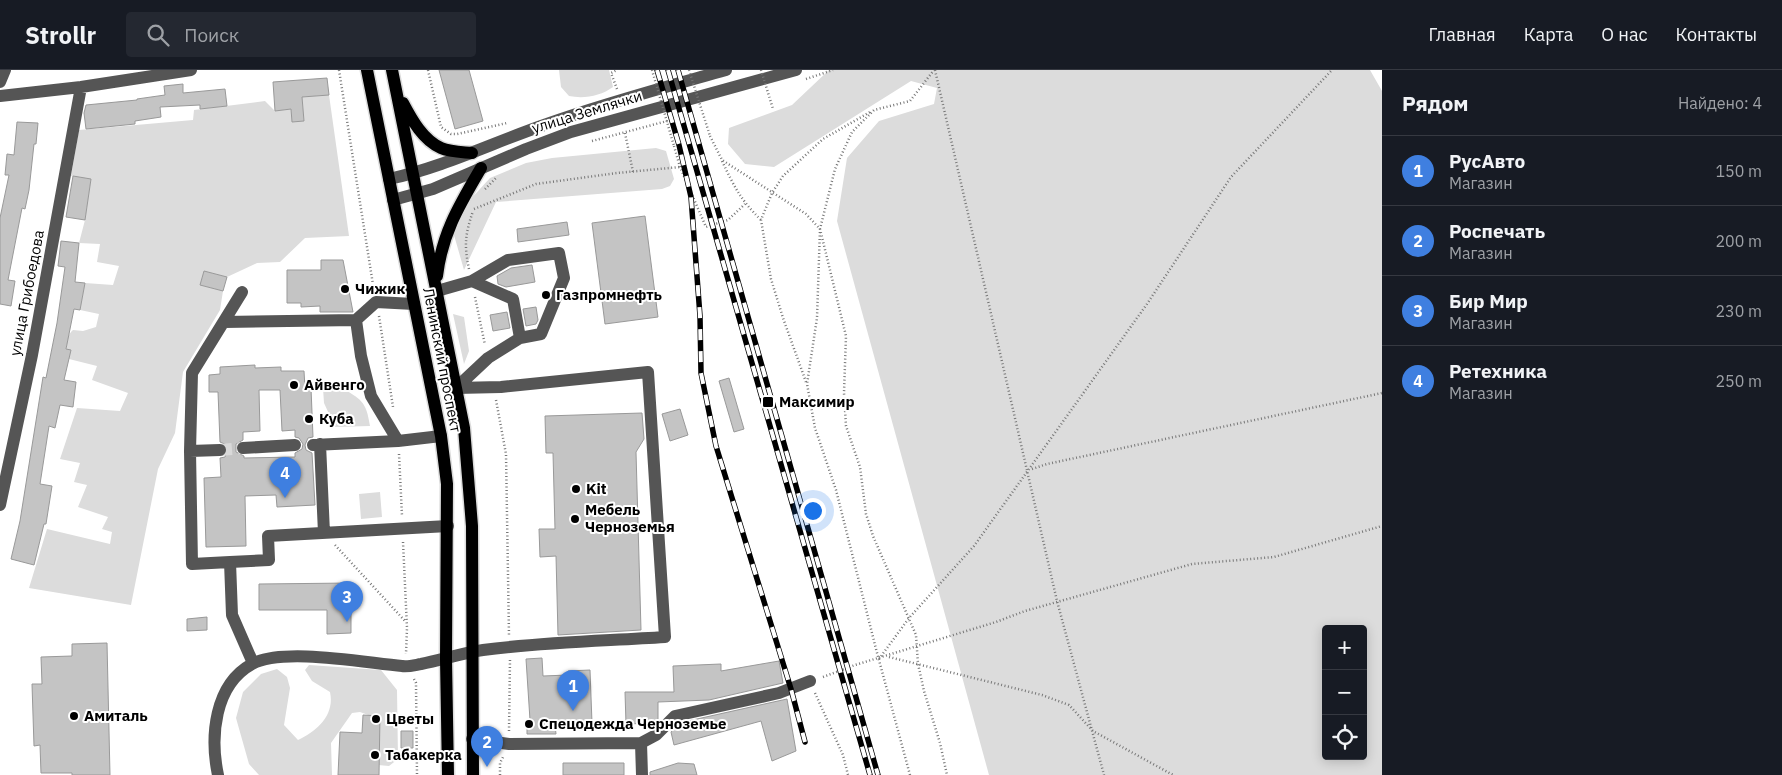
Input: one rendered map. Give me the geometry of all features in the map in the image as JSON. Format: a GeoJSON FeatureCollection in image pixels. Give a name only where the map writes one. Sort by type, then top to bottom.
{"type":"FeatureCollection","features":[{"type":"Feature","properties":{"kind":"main road","name":"Ленинский проспект"},"geometry":{"type":"LineString","coordinates":[[367,70],[441,436],[447,484],[446,660],[448,775]]}},
{"type":"Feature","properties":{"kind":"main road","name":"Ленинский проспект"},"geometry":{"type":"LineString","coordinates":[[392,70],[464,428],[472,526],[473,775]]}},
{"type":"Feature","properties":{"kind":"main road"},"geometry":{"type":"LineString","coordinates":[[396,90],[416,125],[432,142],[441,148],[472,153]]}},
{"type":"Feature","properties":{"kind":"main road"},"geometry":{"type":"LineString","coordinates":[[437,291],[438,265],[450,222],[481,168]]}},
{"type":"Feature","properties":{"kind":"street"},"geometry":{"type":"LineString","coordinates":[[0,82],[5,70]]}},
{"type":"Feature","properties":{"kind":"street"},"geometry":{"type":"LineString","coordinates":[[0,96],[81,87],[191,70]]}},
{"type":"Feature","properties":{"kind":"street","name":"улица Землячки"},"geometry":{"type":"LineString","coordinates":[[389,179],[414,174],[566,117],[726,70]]}},
{"type":"Feature","properties":{"kind":"street","name":"улица Землячки"},"geometry":{"type":"LineString","coordinates":[[393,200],[418,194],[526,148],[571,132],[801,74]]}},
{"type":"Feature","properties":{"kind":"street","name":"улица Грибоедова"},"geometry":{"type":"LineString","coordinates":[[0,505],[32,355],[81,87]]}},
{"type":"Feature","properties":{"kind":"street"},"geometry":{"type":"LineString","coordinates":[[437,291],[472,281],[508,260],[559,253],[564,278],[541,334],[520,338],[488,358],[456,388]]}},
{"type":"Feature","properties":{"kind":"street"},"geometry":{"type":"LineString","coordinates":[[472,281],[514,299],[520,338]]}},
{"type":"Feature","properties":{"kind":"street"},"geometry":{"type":"LineString","coordinates":[[242,292],[192,373],[190,451],[192,564],[269,560],[268,536],[448,526]]}},
{"type":"Feature","properties":{"kind":"street"},"geometry":{"type":"LineString","coordinates":[[224,322],[356,320],[376,302],[414,304]]}},
{"type":"Feature","properties":{"kind":"street"},"geometry":{"type":"LineString","coordinates":[[356,320],[361,356],[371,396],[398,441]]}},
{"type":"Feature","properties":{"kind":"street"},"geometry":{"type":"LineString","coordinates":[[218,775],[215,761],[214,736],[218,712],[225,693],[236,676],[253,663],[281,656],[304,656],[406,667],[446,660],[472,652],[510,647],[664,637],[648,372],[494,387],[456,388]]}},
{"type":"Feature","properties":{"kind":"street"},"geometry":{"type":"LineString","coordinates":[[324,533],[317,444],[398,441],[441,436]]}},
{"type":"Feature","properties":{"kind":"street"},"geometry":{"type":"LineString","coordinates":[[243,448],[295,445]]}},
{"type":"Feature","properties":{"kind":"street"},"geometry":{"type":"LineString","coordinates":[[190,451],[220,450]]}},
{"type":"Feature","properties":{"kind":"street"},"geometry":{"type":"LineString","coordinates":[[230,562],[232,615],[253,663]]}},
{"type":"Feature","properties":{"kind":"street"},"geometry":{"type":"LineString","coordinates":[[472,739],[509,744],[641,743],[656,735],[675,716],[779,693],[810,682]]}},
{"type":"Feature","properties":{"kind":"street"},"geometry":{"type":"LineString","coordinates":[[641,743],[642,775]]}},
{"type":"Feature","properties":{"kind":"street"},"geometry":{"type":"LineString","coordinates":[[212,775],[215,761]]}},
{"type":"Feature","properties":{"kind":"path"},"geometry":{"type":"LineString","coordinates":[[339,70],[394,410]]}},
{"type":"Feature","properties":{"kind":"path"},"geometry":{"type":"LineString","coordinates":[[428,70],[441,126],[444,130],[457,134],[512,122]]}},
{"type":"Feature","properties":{"kind":"path"},"geometry":{"type":"LineString","coordinates":[[617,70],[611,73],[618,91]]}},
{"type":"Feature","properties":{"kind":"path"},"geometry":{"type":"LineString","coordinates":[[652,70],[680,167],[706,227],[728,220],[745,204]]}},
{"type":"Feature","properties":{"kind":"path"},"geometry":{"type":"LineString","coordinates":[[689,70],[710,136],[737,193],[761,220]]}},
{"type":"Feature","properties":{"kind":"path"},"geometry":{"type":"LineString","coordinates":[[761,70],[773,109]]}},
{"type":"Feature","properties":{"kind":"path"},"geometry":{"type":"LineString","coordinates":[[801,74],[833,70]]}},
{"type":"Feature","properties":{"kind":"path"},"geometry":{"type":"LineString","coordinates":[[910,775],[836,490],[814,428],[807,384],[771,279],[761,220],[772,193],[784,176],[823,139],[874,110],[910,101],[934,70]]}},
{"type":"Feature","properties":{"kind":"path"},"geometry":{"type":"LineString","coordinates":[[934,70],[1029,472],[1057,601],[1104,775]]}},
{"type":"Feature","properties":{"kind":"path"},"geometry":{"type":"LineString","coordinates":[[879,659],[909,618],[974,546],[1029,472],[1147,304],[1231,177],[1332,70]]}},
{"type":"Feature","properties":{"kind":"path"},"geometry":{"type":"LineString","coordinates":[[759,94],[768,91]]}},
{"type":"Feature","properties":{"kind":"path"},"geometry":{"type":"LineString","coordinates":[[695,113],[704,110]]}},
{"type":"Feature","properties":{"kind":"path"},"geometry":{"type":"LineString","coordinates":[[807,384],[817,318],[820,230],[835,169],[852,132],[874,110]]}},
{"type":"Feature","properties":{"kind":"path"},"geometry":{"type":"LineString","coordinates":[[587,143],[678,118]]}},
{"type":"Feature","properties":{"kind":"path"},"geometry":{"type":"LineString","coordinates":[[625,133],[633,172]]}},
{"type":"Feature","properties":{"kind":"path"},"geometry":{"type":"LineString","coordinates":[[722,160],[806,214],[820,230],[846,336],[844,400],[846,426],[860,467],[866,514],[873,536],[916,635],[918,664],[940,744],[946,775]]}},
{"type":"Feature","properties":{"kind":"path"},"geometry":{"type":"LineString","coordinates":[[474,209],[536,184],[680,167]]}},
{"type":"Feature","properties":{"kind":"path"},"geometry":{"type":"LineString","coordinates":[[481,194],[498,176]]}},
{"type":"Feature","properties":{"kind":"path"},"geometry":{"type":"LineString","coordinates":[[478,201],[467,230],[465,248],[488,358]]}},
{"type":"Feature","properties":{"kind":"path"},"geometry":{"type":"LineString","coordinates":[[494,387],[506,454],[510,647],[509,744],[500,763],[500,775]]}},
{"type":"Feature","properties":{"kind":"path"},"geometry":{"type":"LineString","coordinates":[[1029,472],[1034,468],[1047,464],[1382,393]]}},
{"type":"Feature","properties":{"kind":"path"},"geometry":{"type":"LineString","coordinates":[[398,441],[403,529],[406,667],[416,683],[417,775]]}},
{"type":"Feature","properties":{"kind":"path"},"geometry":{"type":"LineString","coordinates":[[833,673],[1057,601],[1192,564],[1274,557],[1382,526]]}},
{"type":"Feature","properties":{"kind":"path"},"geometry":{"type":"LineString","coordinates":[[324,533],[406,622]]}},
{"type":"Feature","properties":{"kind":"path"},"geometry":{"type":"LineString","coordinates":[[887,656],[1042,695],[1069,705],[1092,731],[1173,775]]}},
{"type":"Feature","properties":{"kind":"path"},"geometry":{"type":"LineString","coordinates":[[810,682],[843,755],[848,775]]}},
{"type":"Feature","properties":{"kind":"shaded area"},"geometry":{"type":"Polygon","coordinates":[[[559,70],[609,70],[613,87],[603,93],[592,96],[569,96],[561,87],[559,70]]]}},
{"type":"Feature","properties":{"kind":"shaded area"},"geometry":{"type":"Polygon","coordinates":[[[829,70],[1370,70],[1382,91],[1382,775],[989,775],[837,221],[847,158],[879,121],[934,104],[937,88],[911,81],[774,167],[745,164],[728,144],[729,128],[792,105],[829,70]]]}},
{"type":"Feature","properties":{"kind":"shaded area"},"geometry":{"type":"Polygon","coordinates":[[[329,95],[349,236],[305,238],[280,262],[257,263],[227,277],[204,271],[200,285],[223,291],[220,310],[183,372],[175,433],[158,469],[131,605],[29,588],[47,529],[110,544],[112,532],[102,529],[108,517],[78,507],[87,485],[74,482],[80,463],[60,459],[77,408],[120,411],[128,393],[92,380],[97,366],[69,359],[67,351],[67,340],[73,330],[83,331],[96,327],[99,314],[80,310],[85,283],[113,285],[119,266],[97,262],[100,244],[79,243],[85,220],[91,179],[71,176],[79,130],[193,120],[194,110],[265,101],[275,111],[291,109],[292,122],[304,121],[302,97],[329,95]]]}},
{"type":"Feature","properties":{"kind":"shaded area"},"geometry":{"type":"Polygon","coordinates":[[[656,148],[666,151],[674,179],[670,186],[662,189],[496,202],[464,270],[454,235],[468,202],[490,178],[526,163],[552,158],[656,148]]]}},
{"type":"Feature","properties":{"kind":"shaded area"},"geometry":{"type":"Polygon","coordinates":[[[453,314],[464,317],[469,351],[464,364],[453,314]]]}},
{"type":"Feature","properties":{"kind":"shaded area"},"geometry":{"type":"Polygon","coordinates":[[[341,387],[362,402],[367,411],[370,426],[335,427],[324,403],[323,388],[341,387]]]}},
{"type":"Feature","properties":{"kind":"shaded area"},"geometry":{"type":"Polygon","coordinates":[[[380,492],[382,517],[361,519],[359,494],[380,492]]]}},
{"type":"Feature","properties":{"kind":"shaded area"},"geometry":{"type":"Polygon","coordinates":[[[309,665],[381,670],[397,690],[398,759],[389,766],[378,765],[371,716],[360,712],[352,713],[331,743],[332,775],[259,775],[249,764],[236,718],[243,692],[261,674],[277,669],[287,677],[290,688],[284,725],[298,740],[318,727],[330,708],[330,692],[312,681],[305,670],[309,665]]]}},
{"type":"Feature","properties":{"kind":"building"},"geometry":{"type":"Polygon","coordinates":[[[439,70],[469,70],[483,121],[455,129],[439,70]]]}},
{"type":"Feature","properties":{"kind":"building"},"geometry":{"type":"Polygon","coordinates":[[[327,78],[329,95],[302,97],[304,121],[292,122],[291,109],[275,111],[273,82],[327,78]]]}},
{"type":"Feature","properties":{"kind":"building"},"geometry":{"type":"Polygon","coordinates":[[[183,84],[183,93],[225,89],[227,106],[200,109],[200,105],[160,107],[161,117],[135,121],[135,124],[86,129],[84,113],[86,105],[165,95],[164,86],[183,84]]]}},
{"type":"Feature","properties":{"kind":"building"},"geometry":{"type":"Polygon","coordinates":[[[17,122],[38,123],[29,190],[25,209],[22,208],[8,280],[15,281],[11,306],[0,304],[0,218],[9,175],[5,175],[7,154],[14,155],[17,122]]]}},
{"type":"Feature","properties":{"kind":"building"},"geometry":{"type":"Polygon","coordinates":[[[73,176],[91,179],[85,220],[66,217],[73,176]]]}},
{"type":"Feature","properties":{"kind":"building"},"geometry":{"type":"Polygon","coordinates":[[[645,216],[658,317],[605,324],[592,223],[645,216]]]}},
{"type":"Feature","properties":{"kind":"building"},"geometry":{"type":"Polygon","coordinates":[[[567,222],[569,235],[518,242],[517,229],[567,222]]]}},
{"type":"Feature","properties":{"kind":"building"},"geometry":{"type":"Polygon","coordinates":[[[61,241],[79,243],[75,282],[85,283],[80,310],[74,309],[66,349],[71,350],[64,380],[76,382],[73,407],[60,405],[55,428],[49,426],[40,484],[52,486],[46,524],[44,524],[34,565],[11,559],[20,521],[43,377],[46,378],[57,323],[65,267],[58,266],[61,241]]]}},
{"type":"Feature","properties":{"kind":"building"},"geometry":{"type":"Polygon","coordinates":[[[321,260],[343,260],[353,312],[320,312],[320,306],[301,307],[301,303],[287,303],[287,270],[321,270],[321,260]]]}},
{"type":"Feature","properties":{"kind":"building"},"geometry":{"type":"Polygon","coordinates":[[[532,265],[535,282],[506,287],[498,284],[497,276],[511,268],[532,265]]]}},
{"type":"Feature","properties":{"kind":"building"},"geometry":{"type":"Polygon","coordinates":[[[204,271],[227,277],[223,291],[200,285],[204,271]]]}},
{"type":"Feature","properties":{"kind":"building"},"geometry":{"type":"Polygon","coordinates":[[[536,307],[538,320],[536,324],[526,326],[523,309],[536,307]]]}},
{"type":"Feature","properties":{"kind":"building"},"geometry":{"type":"Polygon","coordinates":[[[507,312],[510,328],[493,331],[490,315],[507,312]]]}},
{"type":"Feature","properties":{"kind":"building"},"geometry":{"type":"Polygon","coordinates":[[[255,365],[255,368],[281,367],[281,371],[304,371],[305,388],[311,388],[313,437],[308,438],[305,445],[306,450],[312,453],[315,505],[277,507],[276,495],[245,496],[246,546],[206,547],[204,478],[221,477],[220,458],[225,457],[228,450],[227,445],[220,442],[218,392],[209,392],[209,375],[220,374],[220,367],[255,365]],[[259,390],[260,431],[243,432],[243,440],[236,444],[236,452],[244,456],[244,458],[295,457],[295,453],[302,449],[303,444],[299,438],[295,437],[295,430],[282,431],[280,390],[259,390]]]}},
{"type":"Feature","properties":{"kind":"building"},"geometry":{"type":"Polygon","coordinates":[[[729,378],[744,429],[734,432],[719,381],[729,378]]]}},
{"type":"Feature","properties":{"kind":"building"},"geometry":{"type":"Polygon","coordinates":[[[680,409],[688,435],[670,441],[662,414],[680,409]]]}},
{"type":"Feature","properties":{"kind":"building"},"geometry":{"type":"Polygon","coordinates":[[[642,413],[644,439],[636,452],[641,630],[558,635],[556,556],[540,557],[539,529],[555,529],[553,453],[546,453],[545,416],[642,413]]]}},
{"type":"Feature","properties":{"kind":"building"},"geometry":{"type":"Polygon","coordinates":[[[351,583],[351,633],[327,634],[327,610],[259,610],[259,584],[351,583]]]}},
{"type":"Feature","properties":{"kind":"building"},"geometry":{"type":"Polygon","coordinates":[[[207,617],[207,630],[187,631],[187,619],[207,617]]]}},
{"type":"Feature","properties":{"kind":"building"},"geometry":{"type":"Polygon","coordinates":[[[107,643],[110,775],[41,773],[40,745],[34,746],[32,684],[42,684],[41,657],[72,656],[72,644],[107,643]]]}},
{"type":"Feature","properties":{"kind":"building"},"geometry":{"type":"Polygon","coordinates":[[[542,658],[543,676],[568,675],[568,671],[590,670],[592,723],[555,725],[556,734],[527,734],[527,720],[530,720],[526,659],[542,658]]]}},
{"type":"Feature","properties":{"kind":"building"},"geometry":{"type":"Polygon","coordinates":[[[779,661],[783,683],[709,700],[658,702],[658,721],[656,723],[626,724],[625,692],[674,692],[673,666],[721,664],[721,671],[779,661]]]}},
{"type":"Feature","properties":{"kind":"building"},"geometry":{"type":"Polygon","coordinates":[[[787,699],[796,751],[772,761],[761,721],[674,745],[671,732],[679,723],[787,699]]]}},
{"type":"Feature","properties":{"kind":"building"},"geometry":{"type":"Polygon","coordinates":[[[363,715],[380,716],[379,775],[338,775],[340,732],[362,733],[363,715]]]}},
{"type":"Feature","properties":{"kind":"building"},"geometry":{"type":"Polygon","coordinates":[[[401,731],[413,731],[413,748],[401,748],[401,731]]]}},
{"type":"Feature","properties":{"kind":"building"},"geometry":{"type":"Polygon","coordinates":[[[563,763],[624,763],[624,775],[563,775],[563,763]]]}},
{"type":"Feature","properties":{"kind":"building"},"geometry":{"type":"Polygon","coordinates":[[[678,763],[694,764],[697,775],[650,775],[650,772],[678,763]]]}},
{"type":"Feature","properties":{"kind":"tunnel"},"geometry":{"type":"LineString","coordinates":[[220,450],[243,448]]}},
{"type":"Feature","properties":{"kind":"railway"},"geometry":{"type":"LineString","coordinates":[[657,70],[679,145],[691,197],[700,316],[701,373],[716,446],[791,689],[805,742]]}},
{"type":"Feature","properties":{"kind":"railway"},"geometry":{"type":"LineString","coordinates":[[668,70],[870,775]]}},
{"type":"Feature","properties":{"kind":"railway"},"geometry":{"type":"LineString","coordinates":[[678,70],[878,775]]}},
{"type":"Feature","properties":{"kind":"place","name":"Чижик"},"geometry":{"type":"Point","coordinates":[345,289]}},
{"type":"Feature","properties":{"kind":"place","name":"Газпромнефть"},"geometry":{"type":"Point","coordinates":[546,295]}},
{"type":"Feature","properties":{"kind":"place","name":"Айвенго"},"geometry":{"type":"Point","coordinates":[294,385]}},
{"type":"Feature","properties":{"kind":"place","name":"Максимир"},"geometry":{"type":"Point","coordinates":[768,402]}},
{"type":"Feature","properties":{"kind":"place","name":"Куба"},"geometry":{"type":"Point","coordinates":[309,419]}},
{"type":"Feature","properties":{"kind":"place","name":"Kit"},"geometry":{"type":"Point","coordinates":[576,489]}},
{"type":"Feature","properties":{"kind":"place","name":"Ретехника"},"geometry":{"type":"Point","coordinates":[285,498]}},
{"type":"Feature","properties":{"kind":"place","name":"Мебель Черноземья"},"geometry":{"type":"Point","coordinates":[575,519]}},
{"type":"Feature","properties":{"kind":"place","name":"Бир Мир"},"geometry":{"type":"Point","coordinates":[347,622]}},
{"type":"Feature","properties":{"kind":"place","name":"РусАвто"},"geometry":{"type":"Point","coordinates":[573,711]}},
{"type":"Feature","properties":{"kind":"place","name":"Амиталь"},"geometry":{"type":"Point","coordinates":[74,716]}},
{"type":"Feature","properties":{"kind":"place","name":"Цветы"},"geometry":{"type":"Point","coordinates":[376,719]}},
{"type":"Feature","properties":{"kind":"place","name":"Спецодежда Черноземье"},"geometry":{"type":"Point","coordinates":[529,724]}},
{"type":"Feature","properties":{"kind":"place","name":"Табакерка"},"geometry":{"type":"Point","coordinates":[375,755]}},
{"type":"Feature","properties":{"kind":"place","name":"Роспечать"},"geometry":{"type":"Point","coordinates":[487,767]}}]}
